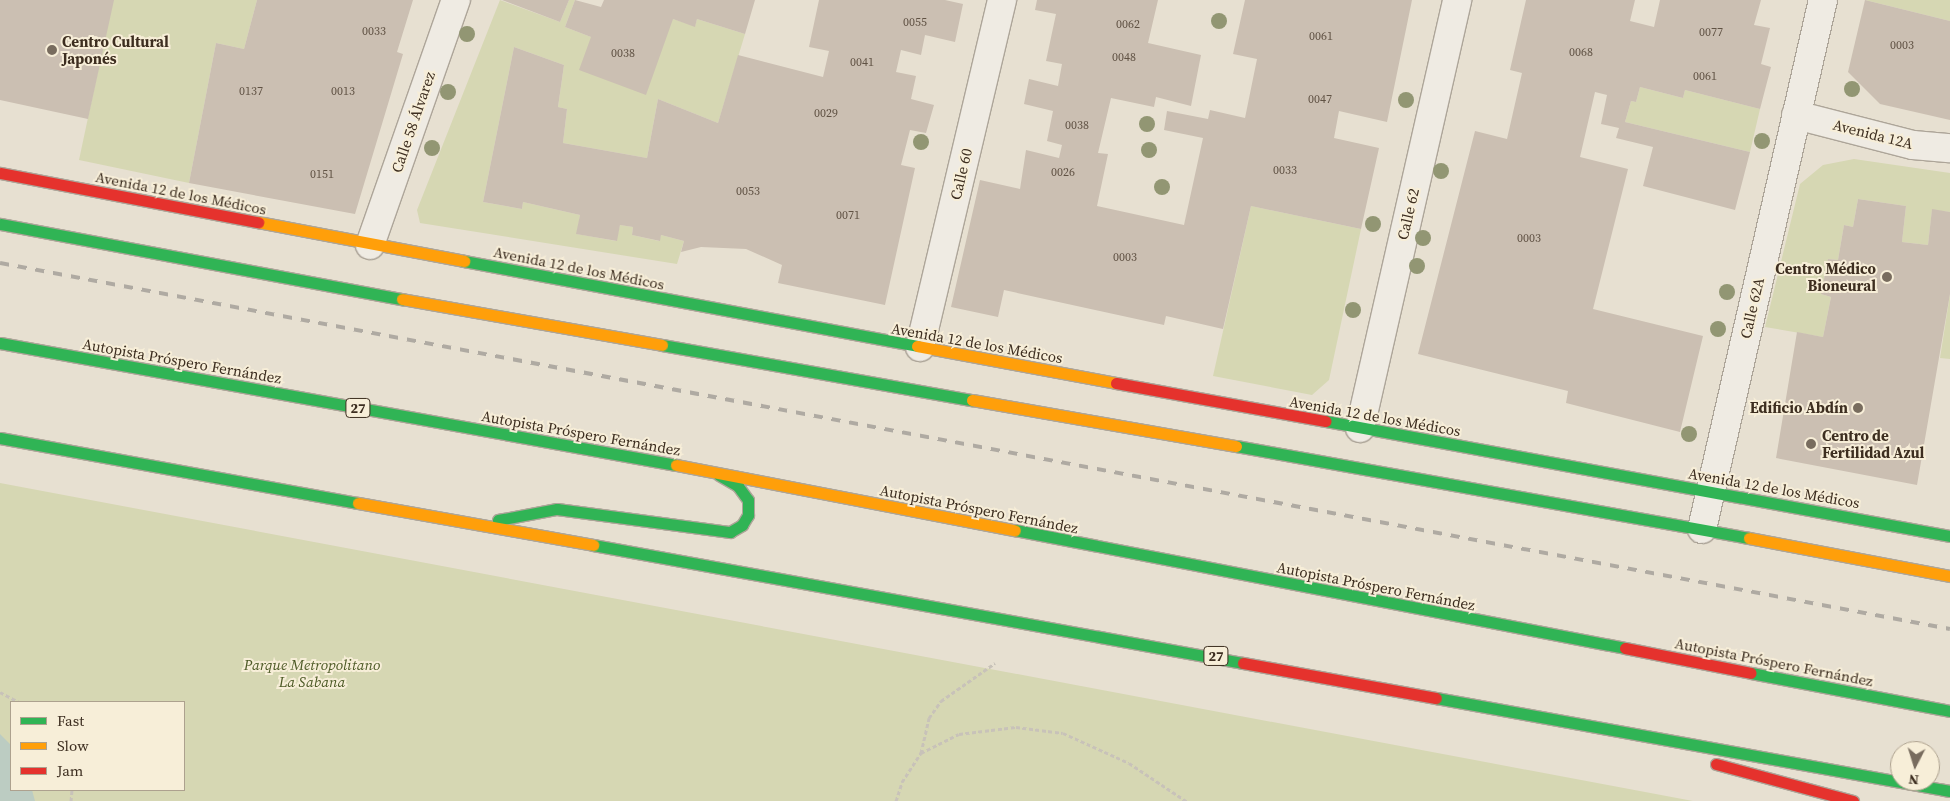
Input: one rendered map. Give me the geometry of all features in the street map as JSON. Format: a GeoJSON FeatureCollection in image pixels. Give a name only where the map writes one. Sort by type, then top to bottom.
{"type":"FeatureCollection","features":[{"type":"Feature","properties":{"kind":"main road","name":"Avenida 12 de los Médicos"},"geometry":{"type":"LineString","coordinates":[[0,173],[920,347],[1950,536]]}},
{"type":"Feature","properties":{"kind":"main road"},"geometry":{"type":"LineString","coordinates":[[0,224],[212,265],[1702,529],[1950,576]]}},
{"type":"Feature","properties":{"kind":"main road","name":"Autopista Próspero Fernández"},"geometry":{"type":"LineString","coordinates":[[0,343],[716,472],[1950,712]]}},
{"type":"Feature","properties":{"kind":"main road","name":"27"},"geometry":{"type":"LineString","coordinates":[[0,438],[1521,711],[1950,791]]}},
{"type":"Feature","properties":{"kind":"main road"},"geometry":{"type":"LineString","coordinates":[[482,523],[557,509],[730,532],[742,525],[748,515],[748,500],[738,486],[716,472]]}},
{"type":"Feature","properties":{"kind":"main road"},"geometry":{"type":"LineString","coordinates":[[1521,711],[1853,801]]}},
{"type":"Feature","properties":{"kind":"street","name":"Calle 58 Álvarez"},"geometry":{"type":"LineString","coordinates":[[370,244],[456,0]]}},
{"type":"Feature","properties":{"kind":"street","name":"Calle 60"},"geometry":{"type":"LineString","coordinates":[[920,347],[1002,0]]}},
{"type":"Feature","properties":{"kind":"street","name":"Calle 62"},"geometry":{"type":"LineString","coordinates":[[1360,428],[1457,0]]}},
{"type":"Feature","properties":{"kind":"street","name":"Calle 62A"},"geometry":{"type":"LineString","coordinates":[[1702,529],[1823,0]]}},
{"type":"Feature","properties":{"kind":"street","name":"Avenida 12A"},"geometry":{"type":"LineString","coordinates":[[1796,115],[1913,145],[1950,148]]}},
{"type":"Feature","properties":{"kind":"path"},"geometry":{"type":"LineString","coordinates":[[896,801],[902,782],[921,753],[929,718],[941,702],[995,663]]}},
{"type":"Feature","properties":{"kind":"path"},"geometry":{"type":"LineString","coordinates":[[0,692],[17,701]]}},
{"type":"Feature","properties":{"kind":"path"},"geometry":{"type":"LineString","coordinates":[[921,753],[959,734],[1016,727],[1063,733],[1129,763],[1186,801]]}},
{"type":"Feature","properties":{"kind":"green space"},"geometry":{"type":"Polygon","coordinates":[[[113,0],[257,0],[244,49],[216,43],[189,183],[79,160],[113,0]]]}},
{"type":"Feature","properties":{"kind":"green space"},"geometry":{"type":"Polygon","coordinates":[[[500,0],[560,22],[569,0],[575,0],[565,27],[591,37],[673,19],[695,26],[697,19],[745,34],[718,123],[658,99],[647,158],[563,143],[567,109],[558,107],[564,65],[514,47],[483,202],[522,209],[523,202],[580,215],[577,234],[616,241],[620,225],[633,227],[632,235],[659,241],[661,235],[684,241],[677,264],[420,223],[417,210],[500,0]]]}},
{"type":"Feature","properties":{"kind":"green space"},"geometry":{"type":"Polygon","coordinates":[[[1865,0],[1950,0],[1950,21],[1865,0]]]}},
{"type":"Feature","properties":{"kind":"green space"},"geometry":{"type":"Polygon","coordinates":[[[1640,87],[1683,98],[1685,90],[1760,109],[1750,152],[1625,122],[1631,101],[1636,102],[1640,87]]]}},
{"type":"Feature","properties":{"kind":"green space"},"geometry":{"type":"Polygon","coordinates":[[[1854,159],[1950,173],[1950,212],[1932,210],[1928,245],[1902,242],[1906,206],[1858,199],[1853,227],[1844,225],[1838,260],[1828,259],[1821,294],[1831,297],[1823,337],[1765,327],[1800,184],[1823,165],[1854,159]]]}},
{"type":"Feature","properties":{"kind":"green space"},"geometry":{"type":"Polygon","coordinates":[[[1251,206],[1361,229],[1329,380],[1312,395],[1213,376],[1251,206]]]}},
{"type":"Feature","properties":{"kind":"green space"},"geometry":{"type":"Polygon","coordinates":[[[1950,294],[1950,359],[1940,358],[1950,294]]]}},
{"type":"Feature","properties":{"kind":"green space","name":"Parque Metropolitano La Sabana"},"geometry":{"type":"Polygon","coordinates":[[[0,483],[1693,801],[0,801],[0,483]]]}},
{"type":"Feature","properties":{"kind":"shaded area"},"geometry":{"type":"Polygon","coordinates":[[[0,734],[10,744],[10,791],[32,791],[35,801],[0,801],[0,734]]]}},
{"type":"Feature","properties":{"kind":"building","name":"Centro Cultural Japonés"},"geometry":{"type":"Polygon","coordinates":[[[0,0],[114,0],[88,119],[0,100],[0,0]]]}},
{"type":"Feature","properties":{"kind":"building"},"geometry":{"type":"Polygon","coordinates":[[[257,0],[413,0],[397,52],[403,54],[355,214],[189,183],[216,43],[244,49],[257,0]]]}},
{"type":"Feature","properties":{"kind":"building"},"geometry":{"type":"Polygon","coordinates":[[[502,0],[569,0],[560,22],[502,0]]]}},
{"type":"Feature","properties":{"kind":"building"},"geometry":{"type":"Polygon","coordinates":[[[575,0],[601,7],[604,0],[755,0],[745,34],[697,19],[695,27],[673,19],[646,95],[579,70],[591,37],[565,27],[575,0]]]}},
{"type":"Feature","properties":{"kind":"building"},"geometry":{"type":"Polygon","coordinates":[[[819,0],[945,0],[963,4],[955,42],[925,35],[921,55],[901,50],[896,72],[916,76],[911,99],[934,105],[926,133],[910,130],[901,165],[915,168],[885,305],[778,283],[782,265],[746,249],[701,247],[681,252],[684,241],[661,235],[660,241],[632,235],[633,227],[620,225],[617,241],[576,234],[580,215],[523,202],[522,209],[483,202],[514,47],[564,65],[558,107],[567,109],[563,143],[647,158],[658,99],[718,123],[738,55],[823,77],[829,51],[809,47],[819,0]]]}},
{"type":"Feature","properties":{"kind":"building"},"geometry":{"type":"Polygon","coordinates":[[[1037,0],[1158,0],[1148,43],[1201,55],[1191,106],[1156,97],[1154,107],[1111,98],[1098,153],[1108,154],[1097,206],[1184,225],[1203,138],[1164,130],[1167,111],[1208,119],[1210,110],[1245,118],[1257,59],[1233,54],[1245,0],[1412,0],[1387,122],[1339,111],[1334,138],[1379,148],[1361,229],[1251,206],[1223,329],[1166,316],[1164,325],[1004,290],[998,317],[951,307],[980,180],[1020,189],[1026,150],[1059,158],[1062,145],[1047,141],[1053,111],[1024,104],[1029,79],[1058,86],[1062,64],[1046,61],[1056,14],[1035,10],[1037,0]]]}},
{"type":"Feature","properties":{"kind":"building"},"geometry":{"type":"Polygon","coordinates":[[[1526,0],[1635,0],[1630,21],[1654,27],[1660,0],[1761,0],[1754,25],[1770,28],[1761,64],[1771,67],[1760,109],[1685,90],[1683,98],[1640,87],[1636,102],[1631,101],[1625,122],[1750,152],[1735,210],[1643,186],[1653,147],[1616,138],[1619,128],[1601,124],[1607,95],[1595,92],[1580,157],[1628,169],[1593,309],[1703,336],[1680,432],[1566,403],[1568,391],[1418,354],[1475,131],[1507,139],[1522,73],[1510,70],[1526,0]]]}},
{"type":"Feature","properties":{"kind":"building"},"geometry":{"type":"Polygon","coordinates":[[[1865,0],[1950,21],[1950,120],[1880,104],[1848,72],[1865,0]]]}},
{"type":"Feature","properties":{"kind":"building"},"geometry":{"type":"Polygon","coordinates":[[[1858,199],[1906,206],[1902,242],[1928,245],[1932,209],[1950,212],[1950,294],[1917,485],[1776,458],[1797,332],[1823,337],[1831,297],[1821,294],[1828,259],[1838,260],[1844,225],[1853,227],[1858,199]]]}},
{"type":"Feature","properties":{"kind":"railway"},"geometry":{"type":"LineString","coordinates":[[0,263],[1950,629]]}},
{"type":"Feature","properties":{"kind":"traffic: fast"},"geometry":{"type":"LineString","coordinates":[[0,224],[402,299]]}},
{"type":"Feature","properties":{"kind":"traffic: fast"},"geometry":{"type":"LineString","coordinates":[[464,261],[917,346]]}},
{"type":"Feature","properties":{"kind":"traffic: fast"},"geometry":{"type":"LineString","coordinates":[[0,343],[676,465]]}},
{"type":"Feature","properties":{"kind":"traffic: fast"},"geometry":{"type":"LineString","coordinates":[[662,345],[972,400]]}},
{"type":"Feature","properties":{"kind":"traffic: fast"},"geometry":{"type":"LineString","coordinates":[[1326,421],[1950,536]]}},
{"type":"Feature","properties":{"kind":"traffic: fast"},"geometry":{"type":"LineString","coordinates":[[0,438],[358,503]]}},
{"type":"Feature","properties":{"kind":"traffic: fast"},"geometry":{"type":"LineString","coordinates":[[1236,446],[1749,538]]}},
{"type":"Feature","properties":{"kind":"traffic: fast"},"geometry":{"type":"LineString","coordinates":[[498,520],[557,509],[730,532],[742,525],[748,515],[748,500],[738,486],[719,475]]}},
{"type":"Feature","properties":{"kind":"traffic: fast"},"geometry":{"type":"LineString","coordinates":[[1015,530],[1625,648]]}},
{"type":"Feature","properties":{"kind":"traffic: fast"},"geometry":{"type":"LineString","coordinates":[[593,545],[1243,663]]}},
{"type":"Feature","properties":{"kind":"traffic: fast"},"geometry":{"type":"LineString","coordinates":[[1751,673],[1950,711]]}},
{"type":"Feature","properties":{"kind":"traffic: fast"},"geometry":{"type":"LineString","coordinates":[[1436,698],[1950,791]]}},
{"type":"Feature","properties":{"kind":"traffic: slow"},"geometry":{"type":"LineString","coordinates":[[258,222],[464,261]]}},
{"type":"Feature","properties":{"kind":"traffic: slow"},"geometry":{"type":"LineString","coordinates":[[402,299],[662,345]]}},
{"type":"Feature","properties":{"kind":"traffic: slow"},"geometry":{"type":"LineString","coordinates":[[917,346],[1116,383]]}},
{"type":"Feature","properties":{"kind":"traffic: slow"},"geometry":{"type":"LineString","coordinates":[[972,400],[1236,446]]}},
{"type":"Feature","properties":{"kind":"traffic: slow"},"geometry":{"type":"LineString","coordinates":[[676,465],[1015,530]]}},
{"type":"Feature","properties":{"kind":"traffic: slow"},"geometry":{"type":"LineString","coordinates":[[358,503],[593,545]]}},
{"type":"Feature","properties":{"kind":"traffic: slow"},"geometry":{"type":"LineString","coordinates":[[1749,538],[1950,576]]}},
{"type":"Feature","properties":{"kind":"traffic: jam"},"geometry":{"type":"LineString","coordinates":[[0,173],[258,222]]}},
{"type":"Feature","properties":{"kind":"traffic: jam"},"geometry":{"type":"LineString","coordinates":[[1116,383],[1326,421]]}},
{"type":"Feature","properties":{"kind":"traffic: jam"},"geometry":{"type":"LineString","coordinates":[[1625,648],[1751,673]]}},
{"type":"Feature","properties":{"kind":"traffic: jam"},"geometry":{"type":"LineString","coordinates":[[1243,663],[1436,698]]}},
{"type":"Feature","properties":{"kind":"traffic: jam"},"geometry":{"type":"LineString","coordinates":[[1716,764],[1853,801]]}},
{"type":"Feature","properties":{"kind":"place","name":"Centro Cultural Japonés"},"geometry":{"type":"Point","coordinates":[52,50]}},
{"type":"Feature","properties":{"kind":"place","name":"Centro Médico Bioneural"},"geometry":{"type":"Point","coordinates":[1887,277]}},
{"type":"Feature","properties":{"kind":"place","name":"Edificio Abdín"},"geometry":{"type":"Point","coordinates":[1858,408]}},
{"type":"Feature","properties":{"kind":"place","name":"Centro de Fertilidad Azul"},"geometry":{"type":"Point","coordinates":[1811,444]}}]}
